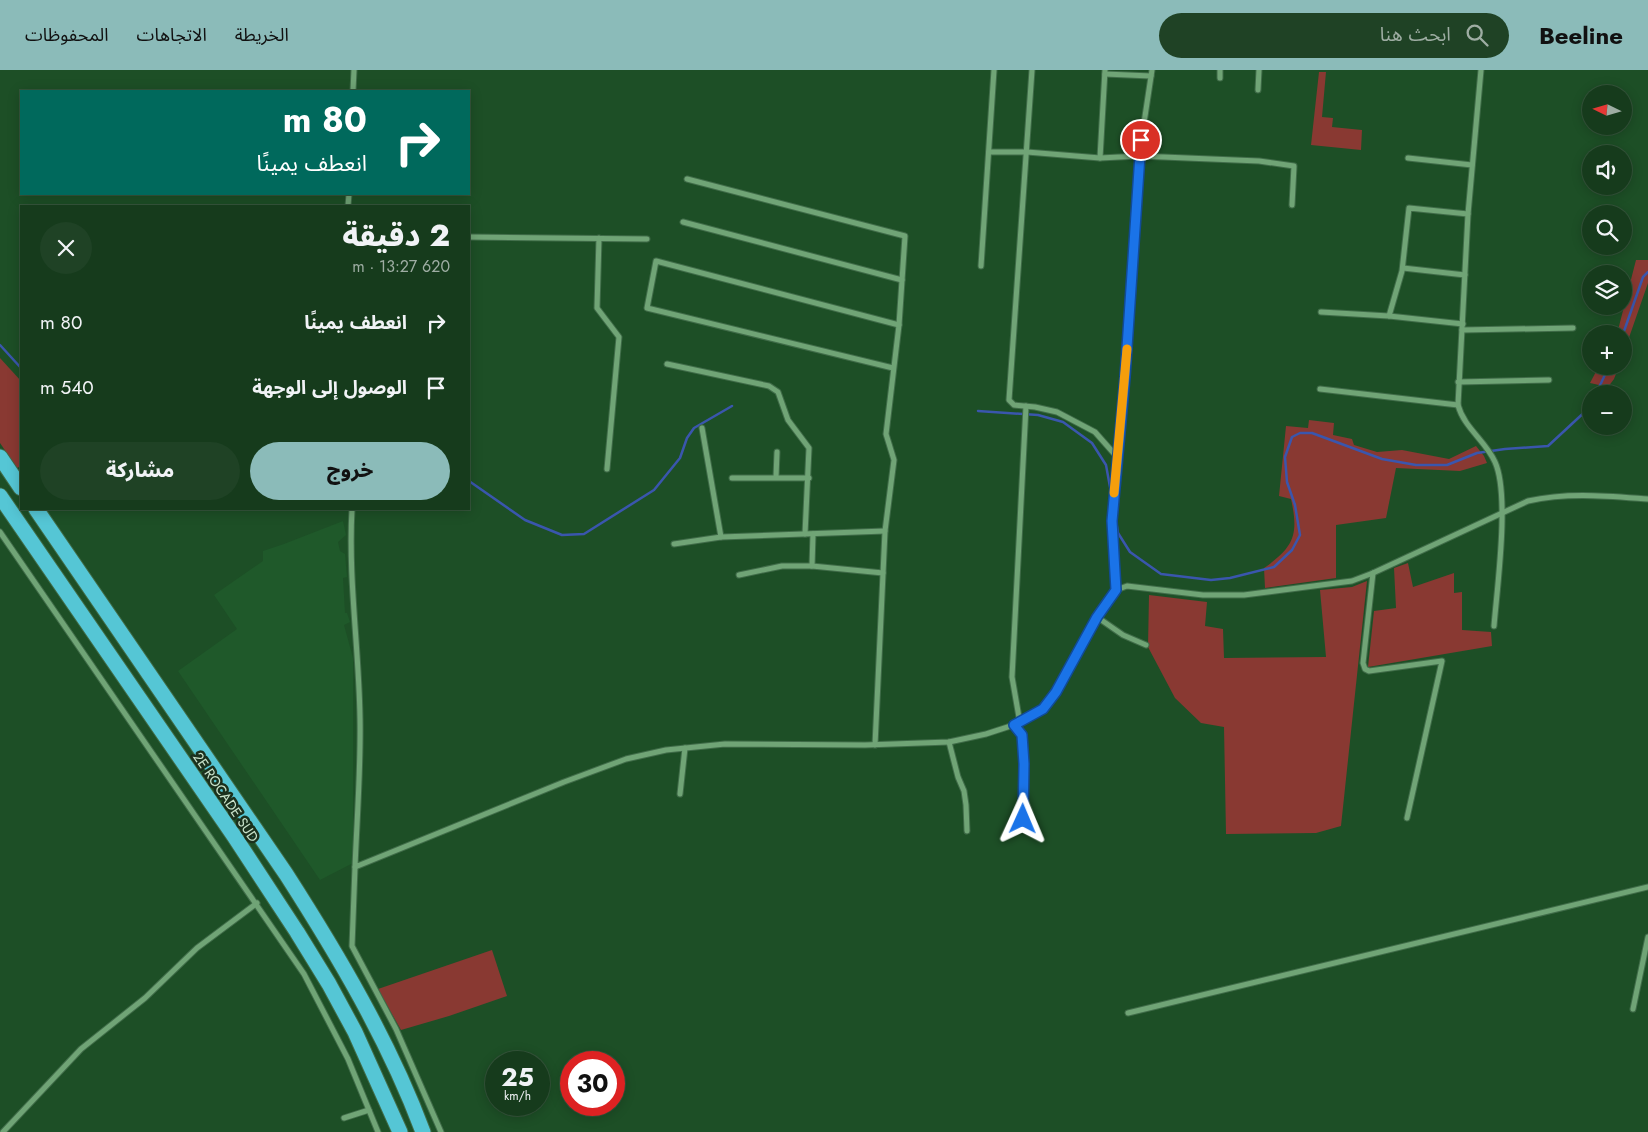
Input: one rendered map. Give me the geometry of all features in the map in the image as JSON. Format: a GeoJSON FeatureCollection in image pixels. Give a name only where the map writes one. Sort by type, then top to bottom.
{"type":"FeatureCollection","features":[{"type":"Feature","properties":{"kind":"highway"},"geometry":{"type":"LineString","coordinates":[[0,457],[20,487]]}},
{"type":"Feature","properties":{"kind":"highway","name":"2E ROCADE SUD"},"geometry":{"type":"LineString","coordinates":[[0,496],[234,836],[297,932],[329,984],[355,1032],[400,1132]]}},
{"type":"Feature","properties":{"kind":"highway","name":"2E ROCADE SUD"},"geometry":{"type":"LineString","coordinates":[[37,510],[275,857],[324,932],[392,1062],[423,1132]]}},
{"type":"Feature","properties":{"kind":"street"},"geometry":{"type":"LineString","coordinates":[[353,90],[354,70]]}},
{"type":"Feature","properties":{"kind":"street"},"geometry":{"type":"LineString","coordinates":[[981,266],[994,70]]}},
{"type":"Feature","properties":{"kind":"street"},"geometry":{"type":"LineString","coordinates":[[1032,70],[1009,400],[1014,405],[1057,412],[1095,432],[1118,458]]}},
{"type":"Feature","properties":{"kind":"street"},"geometry":{"type":"LineString","coordinates":[[1220,70],[1220,78]]}},
{"type":"Feature","properties":{"kind":"street"},"geometry":{"type":"LineString","coordinates":[[1258,90],[1259,70]]}},
{"type":"Feature","properties":{"kind":"street"},"geometry":{"type":"LineString","coordinates":[[1481,70],[1468,214],[1458,405],[1461,417],[1495,461],[1499,474],[1502,513],[1494,626]]}},
{"type":"Feature","properties":{"kind":"street"},"geometry":{"type":"LineString","coordinates":[[1100,158],[1105,72],[1151,73],[1139,156],[1118,458],[1114,490],[1112,521],[1116,590]]}},
{"type":"Feature","properties":{"kind":"street"},"geometry":{"type":"LineString","coordinates":[[989,152],[1027,152],[1100,158],[1139,156],[1259,161],[1294,166],[1292,205]]}},
{"type":"Feature","properties":{"kind":"street"},"geometry":{"type":"LineString","coordinates":[[1408,158],[1472,165]]}},
{"type":"Feature","properties":{"kind":"street"},"geometry":{"type":"LineString","coordinates":[[687,179],[905,236],[900,324],[886,434],[894,460],[885,531],[874,745]]}},
{"type":"Feature","properties":{"kind":"street"},"geometry":{"type":"LineString","coordinates":[[1389,316],[1403,268],[1409,208],[1468,214]]}},
{"type":"Feature","properties":{"kind":"street"},"geometry":{"type":"LineString","coordinates":[[684,222],[902,280]]}},
{"type":"Feature","properties":{"kind":"street"},"geometry":{"type":"LineString","coordinates":[[470,237],[647,239]]}},
{"type":"Feature","properties":{"kind":"street"},"geometry":{"type":"LineString","coordinates":[[599,238],[597,308],[619,337],[607,469]]}},
{"type":"Feature","properties":{"kind":"street"},"geometry":{"type":"LineString","coordinates":[[893,368],[647,308],[656,261],[900,324]]}},
{"type":"Feature","properties":{"kind":"street"},"geometry":{"type":"LineString","coordinates":[[1403,268],[1465,275]]}},
{"type":"Feature","properties":{"kind":"street"},"geometry":{"type":"LineString","coordinates":[[1321,312],[1389,316],[1462,327],[1573,328]]}},
{"type":"Feature","properties":{"kind":"street"},"geometry":{"type":"LineString","coordinates":[[667,364],[774,388],[778,392],[788,420],[809,448],[805,534]]}},
{"type":"Feature","properties":{"kind":"street"},"geometry":{"type":"LineString","coordinates":[[1458,382],[1549,380]]}},
{"type":"Feature","properties":{"kind":"street"},"geometry":{"type":"LineString","coordinates":[[1320,389],[1458,405]]}},
{"type":"Feature","properties":{"kind":"street"},"geometry":{"type":"LineString","coordinates":[[1023,819],[1024,764],[1022,735],[1017,724],[1012,677],[1026,406]]}},
{"type":"Feature","properties":{"kind":"street"},"geometry":{"type":"LineString","coordinates":[[702,428],[722,537]]}},
{"type":"Feature","properties":{"kind":"street"},"geometry":{"type":"LineString","coordinates":[[776,477],[777,452]]}},
{"type":"Feature","properties":{"kind":"street"},"geometry":{"type":"LineString","coordinates":[[732,478],[809,478]]}},
{"type":"Feature","properties":{"kind":"street"},"geometry":{"type":"LineString","coordinates":[[355,866],[617,762],[666,750],[724,744],[874,745],[949,742],[986,734],[1017,724],[1043,709],[1056,692],[1097,617],[1116,590],[1127,586],[1203,595],[1244,594],[1352,581],[1528,501],[1552,495],[1648,499]]}},
{"type":"Feature","properties":{"kind":"street"},"geometry":{"type":"LineString","coordinates":[[352,510],[352,582],[360,719],[352,946],[396,1029],[441,1132]]}},
{"type":"Feature","properties":{"kind":"street"},"geometry":{"type":"LineString","coordinates":[[674,544],[722,537],[885,531]]}},
{"type":"Feature","properties":{"kind":"street"},"geometry":{"type":"LineString","coordinates":[[0,532],[257,903],[304,974],[348,1059],[378,1132]]}},
{"type":"Feature","properties":{"kind":"street"},"geometry":{"type":"LineString","coordinates":[[812,566],[813,534]]}},
{"type":"Feature","properties":{"kind":"street"},"geometry":{"type":"LineString","coordinates":[[739,575],[782,566],[812,566],[883,573]]}},
{"type":"Feature","properties":{"kind":"street"},"geometry":{"type":"LineString","coordinates":[[1373,573],[1363,663],[1365,669],[1369,671],[1442,661],[1407,818]]}},
{"type":"Feature","properties":{"kind":"street"},"geometry":{"type":"LineString","coordinates":[[1097,617],[1123,635],[1146,645]]}},
{"type":"Feature","properties":{"kind":"street"},"geometry":{"type":"LineString","coordinates":[[949,742],[966,805],[967,831]]}},
{"type":"Feature","properties":{"kind":"street"},"geometry":{"type":"LineString","coordinates":[[680,794],[685,748]]}},
{"type":"Feature","properties":{"kind":"street"},"geometry":{"type":"LineString","coordinates":[[1128,1013],[1648,887]]}},
{"type":"Feature","properties":{"kind":"street"},"geometry":{"type":"LineString","coordinates":[[3,1132],[81,1049],[145,998],[197,948],[257,903]]}},
{"type":"Feature","properties":{"kind":"street"},"geometry":{"type":"LineString","coordinates":[[1632,1009],[1648,938]]}},
{"type":"Feature","properties":{"kind":"street"},"geometry":{"type":"LineString","coordinates":[[344,1118],[369,1110]]}},
{"type":"Feature","properties":{"kind":"shaded area"},"geometry":{"type":"Polygon","coordinates":[[[1319,72],[1326,72],[1322,117],[1333,118],[1332,127],[1362,130],[1361,150],[1311,145],[1319,72]]]}},
{"type":"Feature","properties":{"kind":"shaded area"},"geometry":{"type":"Polygon","coordinates":[[[1636,260],[1648,260],[1648,283],[1632,329],[1632,325],[1619,325],[1622,315],[1632,315],[1632,276],[1636,260]]]}},
{"type":"Feature","properties":{"kind":"shaded area"},"geometry":{"type":"Polygon","coordinates":[[[0,358],[20,380],[20,466],[17,468],[0,443],[0,358]]]}},
{"type":"Feature","properties":{"kind":"shaded area"},"geometry":{"type":"Polygon","coordinates":[[[1594,375],[1616,375],[1610,385],[1590,383],[1594,375]]]}},
{"type":"Feature","properties":{"kind":"shaded area"},"geometry":{"type":"Polygon","coordinates":[[[1309,420],[1334,423],[1333,435],[1352,439],[1354,445],[1377,452],[1402,450],[1449,459],[1476,446],[1487,463],[1460,471],[1396,468],[1386,518],[1336,525],[1336,578],[1265,588],[1264,568],[1288,546],[1294,531],[1291,499],[1279,496],[1286,426],[1308,428],[1309,420]]]}},
{"type":"Feature","properties":{"kind":"shaded area"},"geometry":{"type":"Polygon","coordinates":[[[343,521],[346,535],[338,542],[340,551],[345,554],[347,577],[343,578],[345,613],[347,613],[350,622],[344,625],[353,658],[353,863],[320,880],[178,671],[237,629],[214,595],[263,561],[263,551],[343,521]]]}},
{"type":"Feature","properties":{"kind":"shaded area"},"geometry":{"type":"Polygon","coordinates":[[[1408,563],[1413,587],[1454,573],[1454,593],[1462,592],[1462,630],[1491,632],[1492,646],[1368,667],[1374,611],[1396,608],[1394,568],[1408,563]]]}},
{"type":"Feature","properties":{"kind":"shaded area"},"geometry":{"type":"Polygon","coordinates":[[[1367,581],[1341,826],[1316,833],[1226,834],[1224,727],[1201,723],[1175,698],[1148,647],[1149,595],[1207,602],[1205,626],[1223,629],[1224,658],[1326,657],[1320,590],[1352,587],[1367,581]]]}},
{"type":"Feature","properties":{"kind":"shaded area"},"geometry":{"type":"Polygon","coordinates":[[[492,950],[507,996],[401,1030],[378,989],[492,950]]]}},
{"type":"Feature","properties":{"kind":"waterway"},"geometry":{"type":"LineString","coordinates":[[1626,325],[1643,277],[1648,272]]}},
{"type":"Feature","properties":{"kind":"waterway"},"geometry":{"type":"LineString","coordinates":[[0,345],[20,367]]}},
{"type":"Feature","properties":{"kind":"waterway"},"geometry":{"type":"LineString","coordinates":[[1600,385],[1605,375]]}},
{"type":"Feature","properties":{"kind":"waterway"},"geometry":{"type":"LineString","coordinates":[[470,482],[525,520],[562,535],[584,534],[654,490],[680,458],[687,438],[694,428],[732,406]]}},
{"type":"Feature","properties":{"kind":"waterway"},"geometry":{"type":"LineString","coordinates":[[978,411],[1038,415],[1063,422],[1092,443],[1106,465],[1112,498]]}},
{"type":"Feature","properties":{"kind":"waterway"},"geometry":{"type":"LineString","coordinates":[[1115,514],[1118,533],[1130,552],[1161,574],[1211,580],[1230,578],[1274,567],[1292,550],[1300,535],[1295,505],[1287,482],[1285,457],[1292,437],[1300,433],[1312,433],[1382,459],[1416,465],[1447,465],[1477,453],[1548,446],[1582,414]]}},
{"type":"Feature","properties":{"kind":"slow traffic"},"geometry":{"type":"LineString","coordinates":[[1114,493],[1127,349]]}},
{"type":"Feature","properties":{"kind":"route"},"geometry":{"type":"LineString","coordinates":[[1023,819],[1024,764],[1022,735],[1014,725],[1043,709],[1056,692],[1097,617],[1116,590],[1112,552],[1112,521],[1125,377],[1141,140]]}}]}
